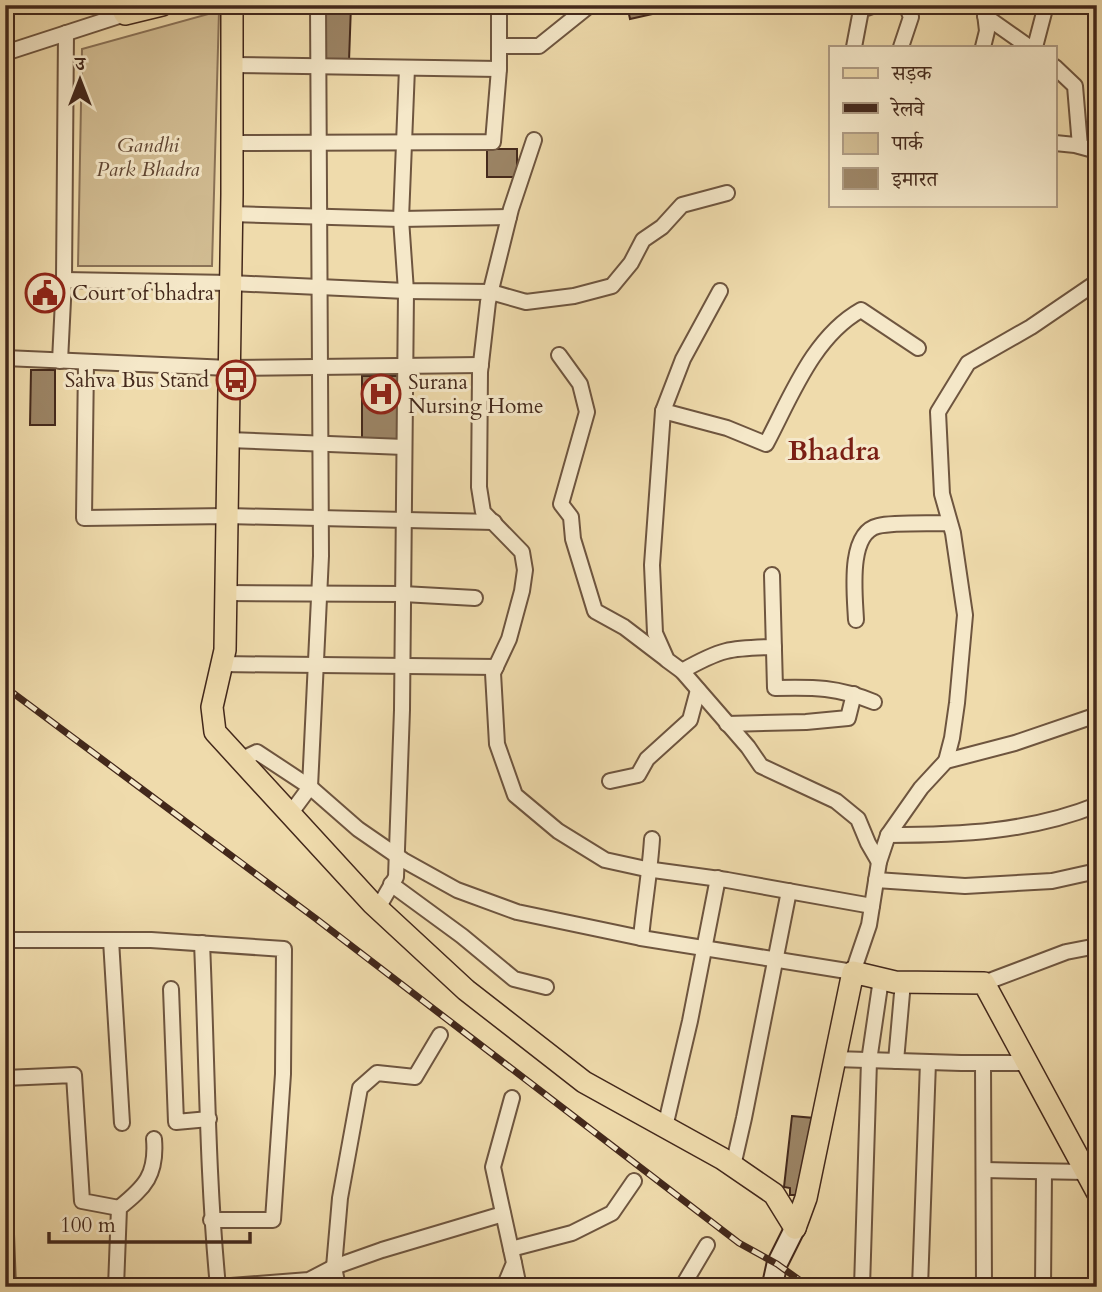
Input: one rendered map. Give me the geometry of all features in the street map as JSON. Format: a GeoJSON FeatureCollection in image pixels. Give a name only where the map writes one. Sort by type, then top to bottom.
{"type":"FeatureCollection","features":[{"type":"Feature","properties":{"kind":"main road"},"geometry":{"type":"LineString","coordinates":[[123,9],[162,5]]}},
{"type":"Feature","properties":{"kind":"main road"},"geometry":{"type":"LineString","coordinates":[[232,5],[225,650],[212,706],[215,732],[377,908],[466,990],[584,1082],[733,1166],[774,1194],[795,1228]]}},
{"type":"Feature","properties":{"kind":"main road"},"geometry":{"type":"LineString","coordinates":[[772,1287],[777,1264],[806,1198],[853,972],[903,982],[984,982],[1097,1192]]}},
{"type":"Feature","properties":{"kind":"street"},"geometry":{"type":"LineString","coordinates":[[290,814],[310,787],[319,593],[321,287],[318,5]]}},
{"type":"Feature","properties":{"kind":"street"},"geometry":{"type":"LineString","coordinates":[[232,143],[493,142],[499,69],[499,5]]}},
{"type":"Feature","properties":{"kind":"street"},"geometry":{"type":"LineString","coordinates":[[499,46],[539,46],[590,5]]}},
{"type":"Feature","properties":{"kind":"street"},"geometry":{"type":"LineString","coordinates":[[854,46],[861,10],[875,5]]}},
{"type":"Feature","properties":{"kind":"street"},"geometry":{"type":"LineString","coordinates":[[901,46],[911,17],[906,5]]}},
{"type":"Feature","properties":{"kind":"street"},"geometry":{"type":"LineString","coordinates":[[1035,46],[1046,5]]}},
{"type":"Feature","properties":{"kind":"street"},"geometry":{"type":"LineString","coordinates":[[5,53],[66,33],[123,9]]}},
{"type":"Feature","properties":{"kind":"street"},"geometry":{"type":"LineString","coordinates":[[983,46],[987,31],[984,10]]}},
{"type":"Feature","properties":{"kind":"street"},"geometry":{"type":"LineString","coordinates":[[984,10],[1028,46]]}},
{"type":"Feature","properties":{"kind":"street"},"geometry":{"type":"LineString","coordinates":[[60,361],[64,280],[66,33]]}},
{"type":"Feature","properties":{"kind":"street"},"geometry":{"type":"LineString","coordinates":[[232,65],[499,69]]}},
{"type":"Feature","properties":{"kind":"street"},"geometry":{"type":"LineString","coordinates":[[377,908],[396,877],[397,855],[406,291],[401,219],[407,68]]}},
{"type":"Feature","properties":{"kind":"street"},"geometry":{"type":"LineString","coordinates":[[1056,68],[1075,86],[1080,146]]}},
{"type":"Feature","properties":{"kind":"street"},"geometry":{"type":"LineString","coordinates":[[534,140],[509,217],[491,292],[481,365],[479,487],[483,512],[522,552],[526,570],[509,639],[496,667],[493,685],[497,744],[515,794],[558,831],[605,860],[872,906]]}},
{"type":"Feature","properties":{"kind":"street"},"geometry":{"type":"LineString","coordinates":[[1056,143],[1097,151]]}},
{"type":"Feature","properties":{"kind":"street"},"geometry":{"type":"LineString","coordinates":[[64,280],[491,292],[526,302],[574,296],[612,286],[631,262],[643,240],[662,227],[682,205],[727,193]]}},
{"type":"Feature","properties":{"kind":"street"},"geometry":{"type":"LineString","coordinates":[[231,214],[401,219],[509,217]]}},
{"type":"Feature","properties":{"kind":"street"},"geometry":{"type":"LineString","coordinates":[[240,760],[257,752],[310,787],[358,829],[397,855],[457,890],[516,912],[641,938],[853,972],[869,925],[878,862],[888,835],[921,788],[946,761],[952,738],[965,615],[953,533],[942,494],[938,412],[968,363],[1031,327],[1097,282]]}},
{"type":"Feature","properties":{"kind":"street"},"geometry":{"type":"LineString","coordinates":[[667,660],[655,632],[652,565],[663,411],[683,359],[720,290]]}},
{"type":"Feature","properties":{"kind":"street"},"geometry":{"type":"LineString","coordinates":[[663,411],[727,428],[766,444],[816,351],[849,316],[861,310],[918,348]]}},
{"type":"Feature","properties":{"kind":"street"},"geometry":{"type":"LineString","coordinates":[[559,355],[580,384],[587,412],[561,504],[570,517],[573,539],[595,611],[624,627],[682,671],[761,766],[836,801],[858,819],[878,862]]}},
{"type":"Feature","properties":{"kind":"street"},"geometry":{"type":"LineString","coordinates":[[5,358],[229,368],[481,365]]}},
{"type":"Feature","properties":{"kind":"street"},"geometry":{"type":"LineString","coordinates":[[86,363],[84,518],[227,516],[494,522]]}},
{"type":"Feature","properties":{"kind":"street"},"geometry":{"type":"LineString","coordinates":[[228,440],[404,447]]}},
{"type":"Feature","properties":{"kind":"street"},"geometry":{"type":"LineString","coordinates":[[856,620],[854,579],[857,551],[864,537],[876,526],[949,523]]}},
{"type":"Feature","properties":{"kind":"street"},"geometry":{"type":"LineString","coordinates":[[772,575],[775,688],[814,687],[854,694],[874,702]]}},
{"type":"Feature","properties":{"kind":"street"},"geometry":{"type":"LineString","coordinates":[[226,593],[402,594],[475,598]]}},
{"type":"Feature","properties":{"kind":"street"},"geometry":{"type":"LineString","coordinates":[[682,671],[715,652],[735,648],[774,648]]}},
{"type":"Feature","properties":{"kind":"street"},"geometry":{"type":"LineString","coordinates":[[221,664],[496,667]]}},
{"type":"Feature","properties":{"kind":"street"},"geometry":{"type":"LineString","coordinates":[[610,781],[638,775],[647,760],[690,720],[698,690]]}},
{"type":"Feature","properties":{"kind":"street"},"geometry":{"type":"LineString","coordinates":[[727,724],[848,718],[854,694]]}},
{"type":"Feature","properties":{"kind":"street"},"geometry":{"type":"LineString","coordinates":[[946,761],[1015,743],[1097,715]]}},
{"type":"Feature","properties":{"kind":"street"},"geometry":{"type":"LineString","coordinates":[[888,835],[972,834],[1021,827],[1097,805]]}},
{"type":"Feature","properties":{"kind":"street"},"geometry":{"type":"LineString","coordinates":[[641,938],[651,869],[652,839]]}},
{"type":"Feature","properties":{"kind":"street"},"geometry":{"type":"LineString","coordinates":[[876,880],[965,886],[1052,881],[1097,871]]}},
{"type":"Feature","properties":{"kind":"street"},"geometry":{"type":"LineString","coordinates":[[665,1127],[718,878]]}},
{"type":"Feature","properties":{"kind":"street"},"geometry":{"type":"LineString","coordinates":[[391,884],[462,936],[514,979],[546,987]]}},
{"type":"Feature","properties":{"kind":"street"},"geometry":{"type":"LineString","coordinates":[[733,1166],[789,891]]}},
{"type":"Feature","properties":{"kind":"street"},"geometry":{"type":"LineString","coordinates":[[5,940],[111,940],[284,949],[283,1074],[273,1220],[211,1220]]}},
{"type":"Feature","properties":{"kind":"street"},"geometry":{"type":"LineString","coordinates":[[111,940],[121,1123]]}},
{"type":"Feature","properties":{"kind":"street"},"geometry":{"type":"LineString","coordinates":[[202,943],[211,1220],[218,1287],[309,1280],[334,1267],[503,1214]]}},
{"type":"Feature","properties":{"kind":"street"},"geometry":{"type":"LineString","coordinates":[[984,982],[1066,952],[1097,946]]}},
{"type":"Feature","properties":{"kind":"street"},"geometry":{"type":"LineString","coordinates":[[862,1287],[869,1060],[881,979]]}},
{"type":"Feature","properties":{"kind":"street"},"geometry":{"type":"LineString","coordinates":[[896,1061],[903,982]]}},
{"type":"Feature","properties":{"kind":"street"},"geometry":{"type":"LineString","coordinates":[[171,989],[176,1122],[209,1119]]}},
{"type":"Feature","properties":{"kind":"street"},"geometry":{"type":"LineString","coordinates":[[338,1287],[334,1267],[340,1198],[360,1088],[377,1073],[415,1076],[440,1035]]}},
{"type":"Feature","properties":{"kind":"street"},"geometry":{"type":"LineString","coordinates":[[835,1059],[1027,1062]]}},
{"type":"Feature","properties":{"kind":"street"},"geometry":{"type":"LineString","coordinates":[[920,1287],[928,1062]]}},
{"type":"Feature","properties":{"kind":"street"},"geometry":{"type":"LineString","coordinates":[[983,1063],[984,1287]]}},
{"type":"Feature","properties":{"kind":"street"},"geometry":{"type":"LineString","coordinates":[[5,1078],[74,1075],[82,1201],[119,1208]]}},
{"type":"Feature","properties":{"kind":"street"},"geometry":{"type":"LineString","coordinates":[[512,1098],[493,1167],[519,1287]]}},
{"type":"Feature","properties":{"kind":"street"},"geometry":{"type":"LineString","coordinates":[[116,1287],[119,1208],[144,1188],[155,1156],[154,1139]]}},
{"type":"Feature","properties":{"kind":"street"},"geometry":{"type":"LineString","coordinates":[[984,1170],[1086,1172]]}},
{"type":"Feature","properties":{"kind":"street"},"geometry":{"type":"LineString","coordinates":[[1042,1287],[1044,1172]]}},
{"type":"Feature","properties":{"kind":"street"},"geometry":{"type":"LineString","coordinates":[[512,1256],[572,1233],[612,1213],[634,1181]]}},
{"type":"Feature","properties":{"kind":"street"},"geometry":{"type":"LineString","coordinates":[[5,1208],[8,1287]]}},
{"type":"Feature","properties":{"kind":"street"},"geometry":{"type":"LineString","coordinates":[[682,1287],[707,1245]]}},
{"type":"Feature","properties":{"kind":"street"},"geometry":{"type":"LineString","coordinates":[[504,1287],[512,1256]]}},
{"type":"Feature","properties":{"kind":"green space","name":"Gandhi Park Bhadra"},"geometry":{"type":"Polygon","coordinates":[[[219,11],[212,266],[78,266],[82,49],[219,11]]]}},
{"type":"Feature","properties":{"kind":"building"},"geometry":{"type":"Polygon","coordinates":[[[326,5],[351,5],[349,61],[324,61],[326,5]]]}},
{"type":"Feature","properties":{"kind":"building"},"geometry":{"type":"Polygon","coordinates":[[[627,5],[655,5],[657,13],[630,19],[627,5]]]}},
{"type":"Feature","properties":{"kind":"building"},"geometry":{"type":"Polygon","coordinates":[[[487,149],[517,149],[517,177],[487,177],[487,149]]]}},
{"type":"Feature","properties":{"kind":"building"},"geometry":{"type":"Polygon","coordinates":[[[31,370],[55,370],[55,425],[30,425],[31,370]]]}},
{"type":"Feature","properties":{"kind":"building"},"geometry":{"type":"Polygon","coordinates":[[[362,376],[400,376],[400,440],[362,440],[362,376]]]}},
{"type":"Feature","properties":{"kind":"building"},"geometry":{"type":"Polygon","coordinates":[[[792,1116],[814,1118],[805,1190],[797,1189],[796,1195],[790,1195],[790,1188],[784,1187],[792,1116]]]}},
{"type":"Feature","properties":{"kind":"railway"},"geometry":{"type":"LineString","coordinates":[[5,687],[315,918],[739,1243],[777,1264],[809,1287]]}},
{"type":"Feature","properties":{"kind":"place","name":"Court of bhadra"},"geometry":{"type":"Point","coordinates":[45,293]}},
{"type":"Feature","properties":{"kind":"place","name":"Sahva Bus Stand"},"geometry":{"type":"Point","coordinates":[236,380]}},
{"type":"Feature","properties":{"kind":"place","name":"Surana Nursing Home"},"geometry":{"type":"Point","coordinates":[381,394]}},
{"type":"Feature","properties":{"kind":"district","name":"Bhadra"},"geometry":{"type":"Point","coordinates":[834,451]}}]}
